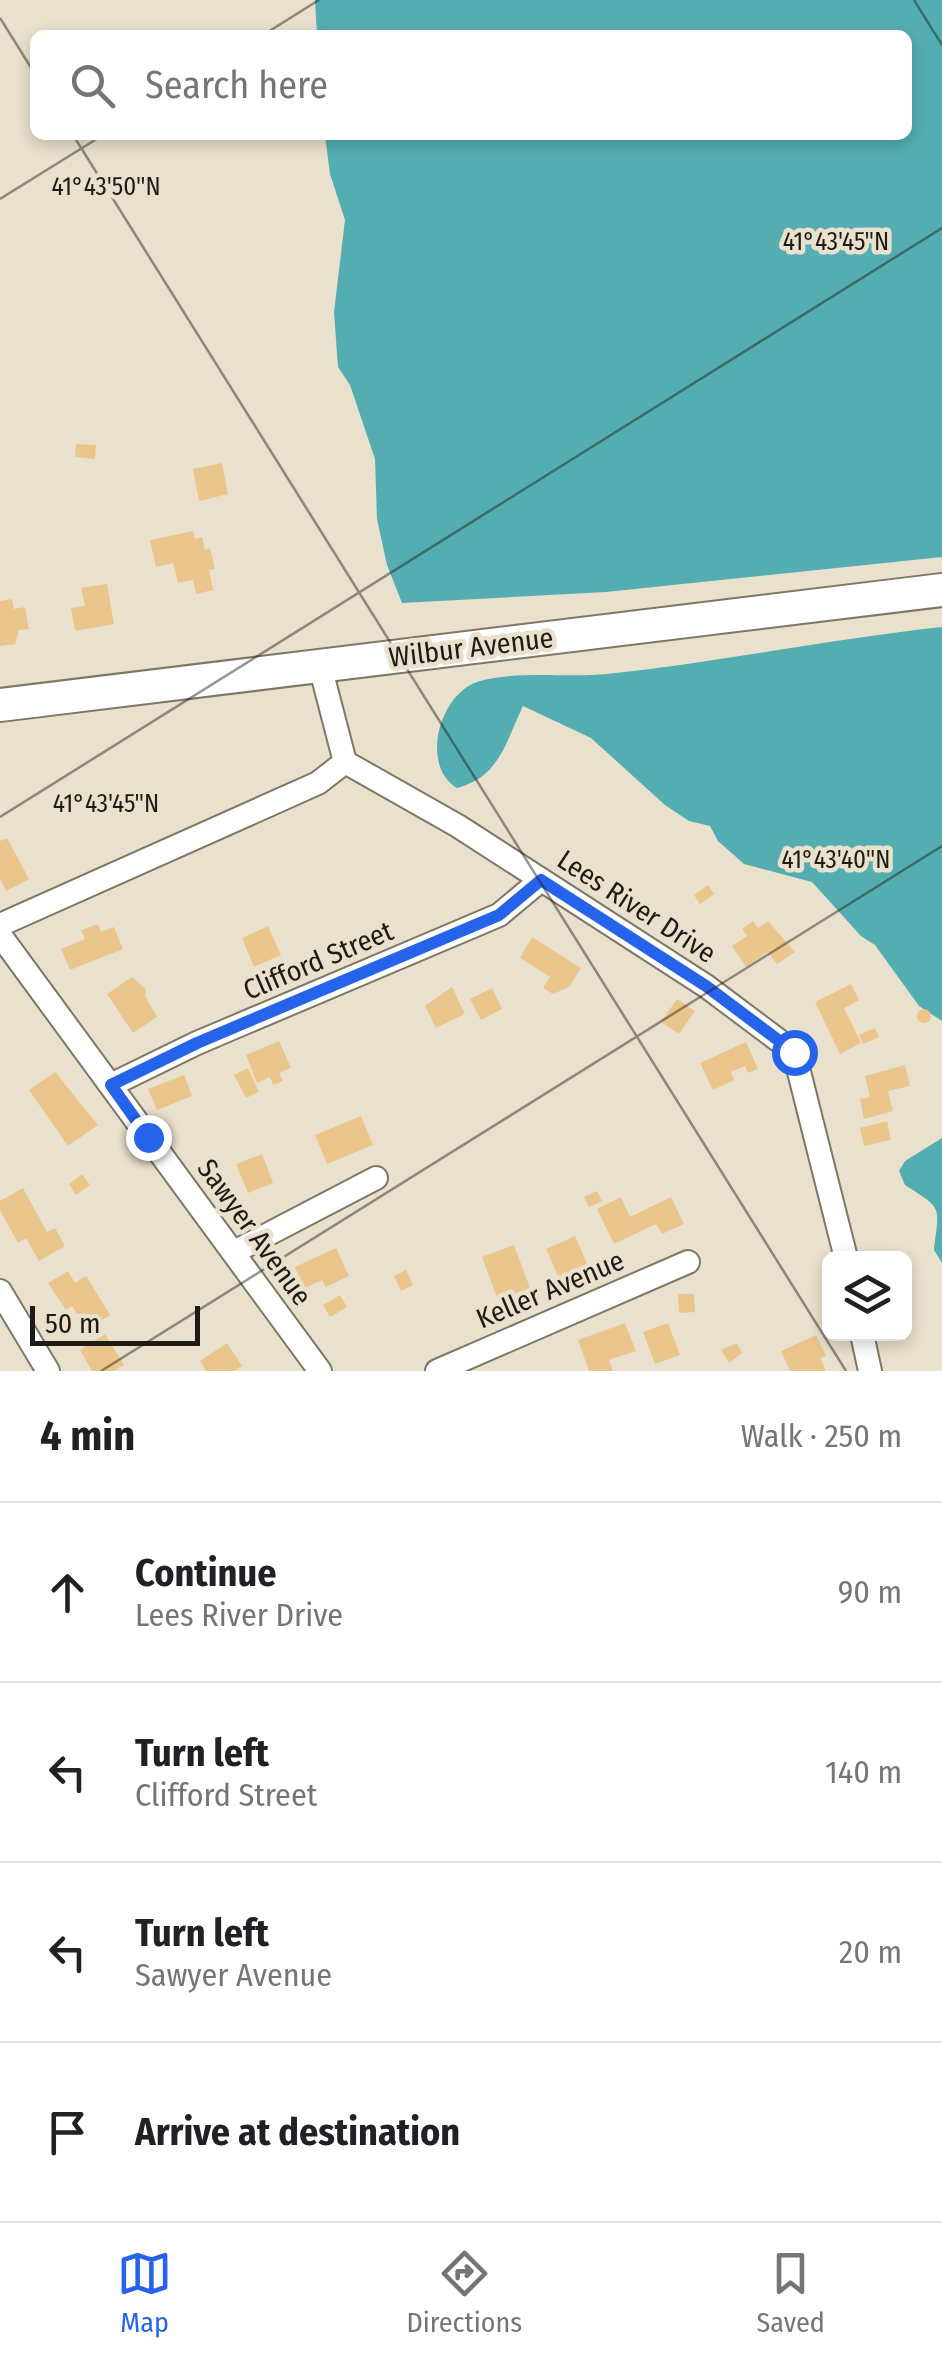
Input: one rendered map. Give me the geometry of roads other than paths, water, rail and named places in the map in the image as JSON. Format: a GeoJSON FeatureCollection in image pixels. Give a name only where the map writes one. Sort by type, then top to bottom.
{"type":"FeatureCollection","features":[{"type":"Feature","properties":{"kind":"main road","name":"Wilbur Avenue"},"geometry":{"type":"LineString","coordinates":[[0,705],[942,590]]}},
{"type":"Feature","properties":{"kind":"street"},"geometry":{"type":"LineString","coordinates":[[0,925],[318,783],[345,762],[320,666]]}},
{"type":"Feature","properties":{"kind":"street","name":"Lees River Drive"},"geometry":{"type":"LineString","coordinates":[[345,762],[541,880],[706,986],[794,1052],[844,1251]]}},
{"type":"Feature","properties":{"kind":"street","name":"Clifford Street"},"geometry":{"type":"LineString","coordinates":[[111,1085],[197,1043],[499,915],[541,880]]}},
{"type":"Feature","properties":{"kind":"street","name":"Sawyer Avenue"},"geometry":{"type":"LineString","coordinates":[[0,935],[320,1371]]}},
{"type":"Feature","properties":{"kind":"street"},"geometry":{"type":"LineString","coordinates":[[234,1252],[376,1178]]}},
{"type":"Feature","properties":{"kind":"street","name":"Keller Avenue"},"geometry":{"type":"LineString","coordinates":[[436,1371],[688,1262]]}},
{"type":"Feature","properties":{"kind":"street"},"geometry":{"type":"LineString","coordinates":[[0,1291],[41,1369]]}},
{"type":"Feature","properties":{"kind":"street"},"geometry":{"type":"LineString","coordinates":[[864,1341],[870,1371]]}},
{"type":"Feature","properties":{"kind":"water"},"geometry":{"type":"Polygon","coordinates":[[[315,0],[942,0],[942,557],[606,592],[402,603],[387,565],[377,519],[375,459],[350,385],[338,367],[334,312],[345,220],[330,174],[326,140],[912,140],[912,30],[317,30],[315,0]]]}},
{"type":"Feature","properties":{"kind":"water"},"geometry":{"type":"Polygon","coordinates":[[[942,627],[942,1021],[919,1006],[875,945],[861,936],[812,882],[744,864],[718,841],[710,826],[689,821],[665,805],[591,738],[523,706],[500,756],[483,775],[457,788],[439,764],[437,748],[444,715],[464,689],[491,678],[607,674],[942,627]]]}},
{"type":"Feature","properties":{"kind":"water"},"geometry":{"type":"Polygon","coordinates":[[[942,1138],[942,1263],[934,1250],[936,1209],[905,1185],[899,1171],[905,1161],[942,1138]]]}}]}
